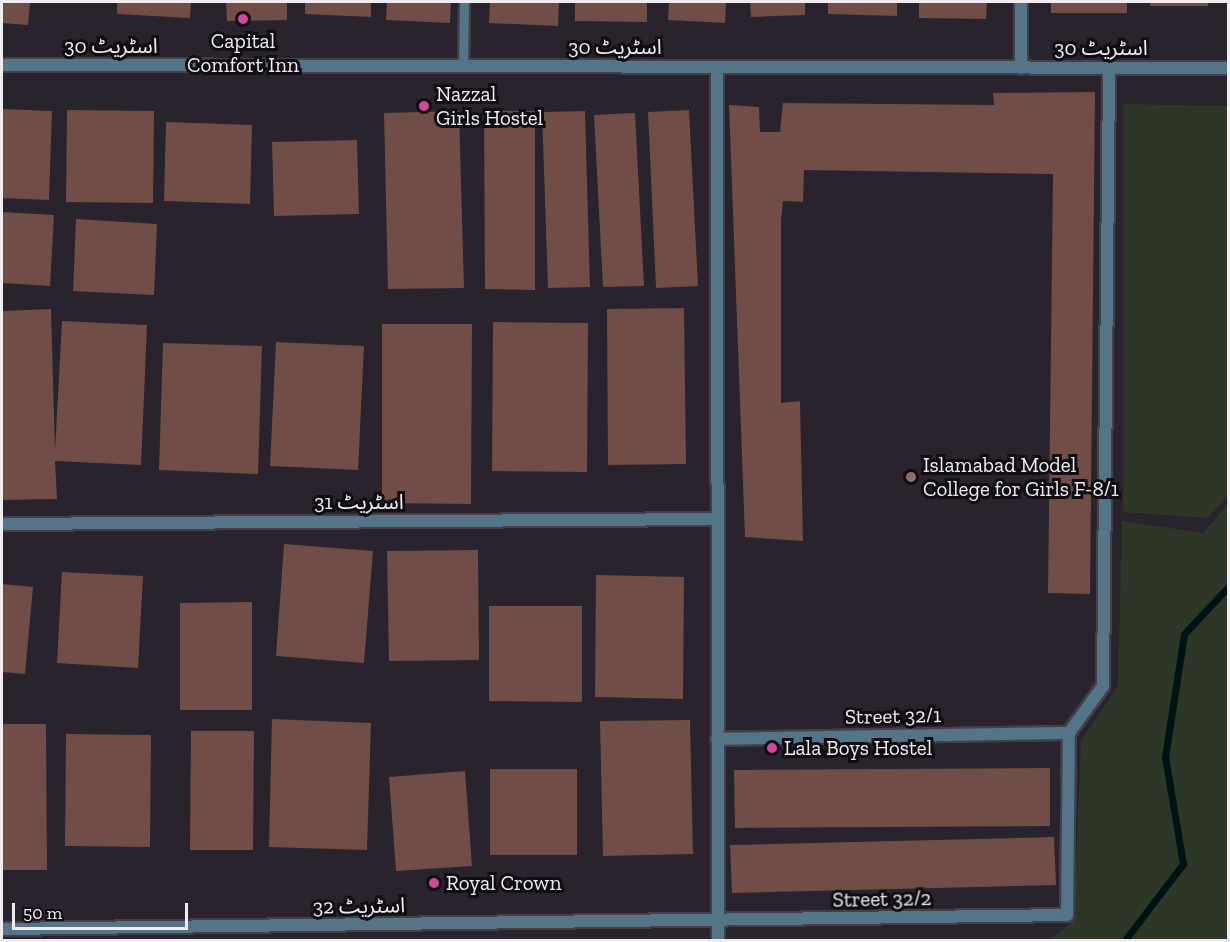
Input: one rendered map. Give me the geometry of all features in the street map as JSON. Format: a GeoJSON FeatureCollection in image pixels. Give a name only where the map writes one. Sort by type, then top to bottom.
{"type":"FeatureCollection","features":[{"type":"Feature","properties":{"kind":"street"},"geometry":{"type":"LineString","coordinates":[[1021,2],[1021,68]]}},
{"type":"Feature","properties":{"kind":"street","name":"اسٹریٹ 30"},"geometry":{"type":"LineString","coordinates":[[2,65],[1228,68]]}},
{"type":"Feature","properties":{"kind":"street"},"geometry":{"type":"LineString","coordinates":[[717,67],[718,940]]}},
{"type":"Feature","properties":{"kind":"street"},"geometry":{"type":"LineString","coordinates":[[1069,733],[1103,686],[1109,68]]}},
{"type":"Feature","properties":{"kind":"street","name":"اسٹریٹ 31"},"geometry":{"type":"LineString","coordinates":[[2,524],[716,519]]}},
{"type":"Feature","properties":{"kind":"street","name":"Street 32/1"},"geometry":{"type":"LineString","coordinates":[[717,739],[1069,733]]}},
{"type":"Feature","properties":{"kind":"street","name":"Street 32/2"},"geometry":{"type":"LineString","coordinates":[[717,922],[1067,915],[1069,733]]}},
{"type":"Feature","properties":{"kind":"street","name":"اسٹریٹ 32"},"geometry":{"type":"LineString","coordinates":[[2,929],[717,922]]}},
{"type":"Feature","properties":{"kind":"lane"},"geometry":{"type":"LineString","coordinates":[[463,67],[464,2]]}},
{"type":"Feature","properties":{"kind":"green space"},"geometry":{"type":"Polygon","coordinates":[[[1123,104],[1228,106],[1228,496],[1208,518],[1123,512],[1123,104]]]}},
{"type":"Feature","properties":{"kind":"green space"},"geometry":{"type":"Polygon","coordinates":[[[1228,504],[1228,940],[1048,940],[1074,921],[1081,741],[1118,685],[1122,521],[1203,533],[1228,504]]]}},
{"type":"Feature","properties":{"kind":"building"},"geometry":{"type":"Polygon","coordinates":[[[2,2],[30,2],[28,25],[2,23],[2,2]]]}},
{"type":"Feature","properties":{"kind":"building"},"geometry":{"type":"Polygon","coordinates":[[[117,2],[191,2],[190,18],[117,14],[117,2]]]}},
{"type":"Feature","properties":{"kind":"building"},"geometry":{"type":"Polygon","coordinates":[[[226,2],[287,2],[287,20],[227,21],[226,2]]]}},
{"type":"Feature","properties":{"kind":"building"},"geometry":{"type":"Polygon","coordinates":[[[305,2],[371,2],[371,17],[305,14],[305,2]]]}},
{"type":"Feature","properties":{"kind":"building"},"geometry":{"type":"Polygon","coordinates":[[[387,2],[451,2],[450,23],[386,20],[387,2]]]}},
{"type":"Feature","properties":{"kind":"building"},"geometry":{"type":"Polygon","coordinates":[[[490,2],[559,2],[558,26],[489,23],[490,2]]]}},
{"type":"Feature","properties":{"kind":"building"},"geometry":{"type":"Polygon","coordinates":[[[575,2],[647,2],[647,22],[575,21],[575,2]]]}},
{"type":"Feature","properties":{"kind":"building"},"geometry":{"type":"Polygon","coordinates":[[[669,2],[726,2],[725,23],[668,20],[669,2]]]}},
{"type":"Feature","properties":{"kind":"building"},"geometry":{"type":"Polygon","coordinates":[[[750,2],[805,2],[805,15],[751,17],[750,2]]]}},
{"type":"Feature","properties":{"kind":"building"},"geometry":{"type":"Polygon","coordinates":[[[828,2],[897,2],[897,16],[828,14],[828,2]]]}},
{"type":"Feature","properties":{"kind":"building"},"geometry":{"type":"Polygon","coordinates":[[[919,2],[987,2],[986,19],[919,18],[919,2]]]}},
{"type":"Feature","properties":{"kind":"building"},"geometry":{"type":"Polygon","coordinates":[[[1051,2],[1127,2],[1127,13],[1051,13],[1051,2]]]}},
{"type":"Feature","properties":{"kind":"building"},"geometry":{"type":"Polygon","coordinates":[[[1150,2],[1208,2],[1208,6],[1150,6],[1150,2]]]}},
{"type":"Feature","properties":{"kind":"building"},"geometry":{"type":"Polygon","coordinates":[[[1095,92],[1090,594],[1048,593],[1053,174],[804,170],[803,202],[783,201],[781,220],[781,403],[800,401],[803,541],[745,537],[729,105],[759,107],[760,132],[780,132],[783,103],[994,105],[993,93],[1095,92]]]}},
{"type":"Feature","properties":{"kind":"building"},"geometry":{"type":"Polygon","coordinates":[[[2,109],[52,111],[49,200],[2,198],[2,109]]]}},
{"type":"Feature","properties":{"kind":"building"},"geometry":{"type":"Polygon","coordinates":[[[67,110],[154,111],[153,203],[66,202],[67,110]]]}},
{"type":"Feature","properties":{"kind":"building"},"geometry":{"type":"Polygon","coordinates":[[[689,110],[698,286],[656,288],[648,112],[689,110]]]}},
{"type":"Feature","properties":{"kind":"building"},"geometry":{"type":"Polygon","coordinates":[[[459,111],[464,288],[388,289],[384,113],[459,111]]]}},
{"type":"Feature","properties":{"kind":"building"},"geometry":{"type":"Polygon","coordinates":[[[484,111],[535,111],[535,290],[485,289],[484,111]]]}},
{"type":"Feature","properties":{"kind":"building"},"geometry":{"type":"Polygon","coordinates":[[[585,111],[590,287],[548,288],[542,112],[585,111]]]}},
{"type":"Feature","properties":{"kind":"building"},"geometry":{"type":"Polygon","coordinates":[[[635,113],[644,286],[603,287],[594,115],[635,113]]]}},
{"type":"Feature","properties":{"kind":"building"},"geometry":{"type":"Polygon","coordinates":[[[166,122],[252,125],[250,204],[164,201],[166,122]]]}},
{"type":"Feature","properties":{"kind":"building"},"geometry":{"type":"Polygon","coordinates":[[[357,140],[359,214],[274,216],[272,142],[357,140]]]}},
{"type":"Feature","properties":{"kind":"building"},"geometry":{"type":"Polygon","coordinates":[[[2,212],[54,215],[50,286],[2,283],[2,212]]]}},
{"type":"Feature","properties":{"kind":"building"},"geometry":{"type":"Polygon","coordinates":[[[76,219],[157,224],[154,295],[73,291],[76,219]]]}},
{"type":"Feature","properties":{"kind":"building"},"geometry":{"type":"Polygon","coordinates":[[[684,308],[686,464],[608,465],[607,309],[684,308]]]}},
{"type":"Feature","properties":{"kind":"building"},"geometry":{"type":"Polygon","coordinates":[[[51,309],[55,451],[62,321],[147,325],[141,465],[55,461],[57,499],[2,500],[2,311],[51,309]]]}},
{"type":"Feature","properties":{"kind":"building"},"geometry":{"type":"Polygon","coordinates":[[[493,322],[588,323],[587,472],[492,471],[493,322]]]}},
{"type":"Feature","properties":{"kind":"building"},"geometry":{"type":"Polygon","coordinates":[[[382,324],[472,324],[471,504],[382,503],[382,324]]]}},
{"type":"Feature","properties":{"kind":"building"},"geometry":{"type":"Polygon","coordinates":[[[276,342],[364,346],[358,470],[270,466],[276,342]]]}},
{"type":"Feature","properties":{"kind":"building"},"geometry":{"type":"Polygon","coordinates":[[[163,343],[262,346],[258,474],[159,470],[163,343]]]}},
{"type":"Feature","properties":{"kind":"building"},"geometry":{"type":"Polygon","coordinates":[[[284,544],[373,551],[364,663],[276,656],[284,544]]]}},
{"type":"Feature","properties":{"kind":"building"},"geometry":{"type":"Polygon","coordinates":[[[478,550],[479,660],[389,661],[387,551],[478,550]]]}},
{"type":"Feature","properties":{"kind":"building"},"geometry":{"type":"Polygon","coordinates":[[[62,572],[143,576],[138,668],[57,663],[62,572]]]}},
{"type":"Feature","properties":{"kind":"building"},"geometry":{"type":"Polygon","coordinates":[[[596,575],[684,577],[683,699],[595,697],[596,575]]]}},
{"type":"Feature","properties":{"kind":"building"},"geometry":{"type":"Polygon","coordinates":[[[2,584],[33,587],[25,674],[2,672],[2,584]]]}},
{"type":"Feature","properties":{"kind":"building"},"geometry":{"type":"Polygon","coordinates":[[[252,602],[252,710],[180,710],[180,603],[252,602]]]}},
{"type":"Feature","properties":{"kind":"building"},"geometry":{"type":"Polygon","coordinates":[[[489,606],[582,606],[582,702],[489,701],[489,606]]]}},
{"type":"Feature","properties":{"kind":"building"},"geometry":{"type":"Polygon","coordinates":[[[272,719],[371,723],[367,850],[269,847],[272,719]]]}},
{"type":"Feature","properties":{"kind":"building"},"geometry":{"type":"Polygon","coordinates":[[[690,720],[693,854],[603,856],[600,721],[690,720]]]}},
{"type":"Feature","properties":{"kind":"building"},"geometry":{"type":"Polygon","coordinates":[[[2,724],[46,724],[47,870],[2,870],[2,724]]]}},
{"type":"Feature","properties":{"kind":"building"},"geometry":{"type":"Polygon","coordinates":[[[191,731],[254,731],[253,850],[190,850],[191,731]]]}},
{"type":"Feature","properties":{"kind":"building"},"geometry":{"type":"Polygon","coordinates":[[[66,734],[151,735],[150,847],[65,846],[66,734]]]}},
{"type":"Feature","properties":{"kind":"building"},"geometry":{"type":"Polygon","coordinates":[[[1050,768],[1050,826],[735,828],[734,770],[1050,768]]]}},
{"type":"Feature","properties":{"kind":"building"},"geometry":{"type":"Polygon","coordinates":[[[490,769],[577,769],[577,855],[490,855],[490,769]]]}},
{"type":"Feature","properties":{"kind":"building"},"geometry":{"type":"Polygon","coordinates":[[[465,771],[472,866],[396,871],[389,777],[465,771]]]}},
{"type":"Feature","properties":{"kind":"building"},"geometry":{"type":"Polygon","coordinates":[[[1054,837],[1056,885],[732,893],[730,845],[1054,837]]]}},
{"type":"Feature","properties":{"kind":"waterway"},"geometry":{"type":"LineString","coordinates":[[1125,940],[1183,864],[1165,757],[1184,634],[1228,587]]}},
{"type":"Feature","properties":{"kind":"place","name":"Capital Comfort Inn"},"geometry":{"type":"Point","coordinates":[243,19]}},
{"type":"Feature","properties":{"kind":"place","name":"Nazzal Girls Hostel"},"geometry":{"type":"Point","coordinates":[424,106]}},
{"type":"Feature","properties":{"kind":"place","name":"Islamabad Model College for Girls F-8/1"},"geometry":{"type":"Point","coordinates":[911,477]}},
{"type":"Feature","properties":{"kind":"place","name":"Lala Boys Hostel"},"geometry":{"type":"Point","coordinates":[772,748]}},
{"type":"Feature","properties":{"kind":"place","name":"Royal Crown"},"geometry":{"type":"Point","coordinates":[434,883]}}]}
